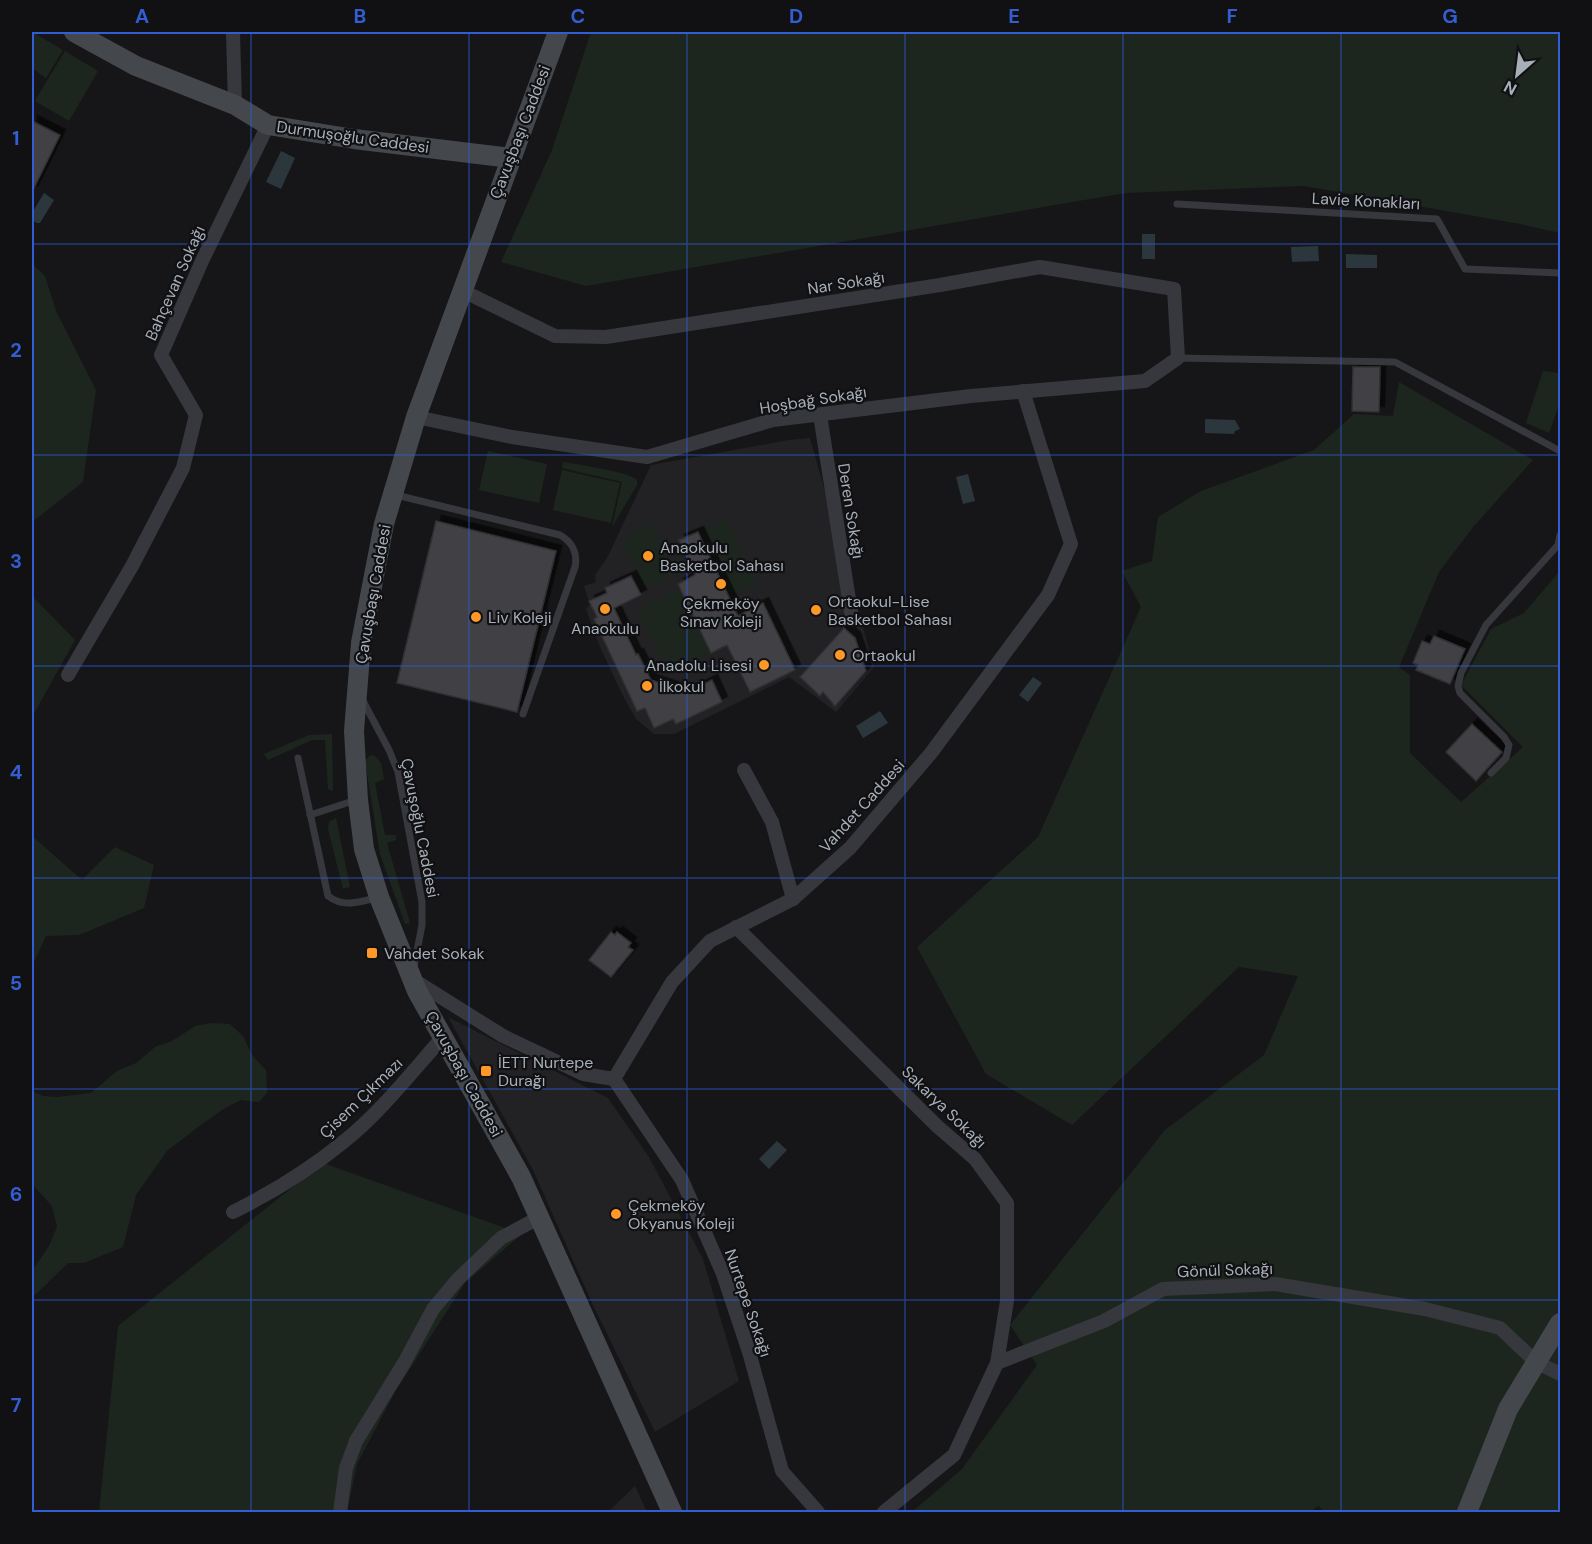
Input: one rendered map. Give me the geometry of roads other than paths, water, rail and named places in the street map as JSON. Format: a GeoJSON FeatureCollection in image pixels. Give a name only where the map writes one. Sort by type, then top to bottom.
{"type":"FeatureCollection","features":[{"type":"Feature","properties":{"kind":"main road","name":"Durmuşoğlu Caddesi"},"geometry":{"type":"LineString","coordinates":[[74,32],[136,66],[235,105],[268,126],[511,158]]}},
{"type":"Feature","properties":{"kind":"main road","name":"Çavuşbaşı Caddesi"},"geometry":{"type":"LineString","coordinates":[[558,32],[416,417],[384,524],[361,643],[354,731],[358,800],[364,849],[379,897],[412,979],[522,1176],[672,1512]]}},
{"type":"Feature","properties":{"kind":"main road"},"geometry":{"type":"LineString","coordinates":[[1467,1512],[1508,1409],[1560,1323]]}},
{"type":"Feature","properties":{"kind":"street"},"geometry":{"type":"LineString","coordinates":[[233,32],[235,105]]}},
{"type":"Feature","properties":{"kind":"street","name":"Bahçevan Sokağı"},"geometry":{"type":"LineString","coordinates":[[68,675],[132,566],[183,468],[196,415],[161,355],[202,261],[268,126]]}},
{"type":"Feature","properties":{"kind":"street","name":"Nar Sokağı"},"geometry":{"type":"LineString","coordinates":[[463,291],[555,336],[606,338],[1040,267],[1174,289],[1178,358]]}},
{"type":"Feature","properties":{"kind":"street","name":"Hoşbağ Sokağı"},"geometry":{"type":"LineString","coordinates":[[416,417],[512,437],[647,457],[773,420],[971,396],[1145,381],[1178,358]]}},
{"type":"Feature","properties":{"kind":"street","name":"Vahdet Caddesi"},"geometry":{"type":"LineString","coordinates":[[614,1079],[672,982],[710,941],[793,899],[850,848],[931,753],[1048,594],[1071,544],[1023,391]]}},
{"type":"Feature","properties":{"kind":"street","name":"Deren Sokağı"},"geometry":{"type":"LineString","coordinates":[[820,415],[851,612]]}},
{"type":"Feature","properties":{"kind":"street"},"geometry":{"type":"LineString","coordinates":[[744,770],[772,822],[793,899]]}},
{"type":"Feature","properties":{"kind":"street","name":"Sakarya Sokağı"},"geometry":{"type":"LineString","coordinates":[[736,927],[937,1126],[975,1159],[1007,1203],[1007,1301],[998,1363]]}},
{"type":"Feature","properties":{"kind":"street"},"geometry":{"type":"LineString","coordinates":[[412,979],[503,1036],[583,1074],[614,1079]]}},
{"type":"Feature","properties":{"kind":"street","name":"Çisem Çıkmazı"},"geometry":{"type":"LineString","coordinates":[[233,1212],[269,1194],[342,1143],[394,1092],[443,1037]]}},
{"type":"Feature","properties":{"kind":"street","name":"Nurtepe Sokağı"},"geometry":{"type":"LineString","coordinates":[[614,1079],[682,1180],[723,1274],[749,1352],[782,1471],[818,1512]]}},
{"type":"Feature","properties":{"kind":"street"},"geometry":{"type":"LineString","coordinates":[[340,1512],[346,1468],[356,1441],[434,1309],[458,1279],[501,1238],[540,1216]]}},
{"type":"Feature","properties":{"kind":"street","name":"Gönül Sokağı"},"geometry":{"type":"LineString","coordinates":[[998,1363],[1104,1321],[1163,1289],[1275,1284],[1425,1309],[1500,1329],[1536,1362],[1560,1374]]}},
{"type":"Feature","properties":{"kind":"street"},"geometry":{"type":"LineString","coordinates":[[884,1512],[954,1455],[998,1363]]}},
{"type":"Feature","properties":{"kind":"lane","name":"Lavie Konakları"},"geometry":{"type":"LineString","coordinates":[[1177,204],[1437,219],[1465,269],[1560,273]]}},
{"type":"Feature","properties":{"kind":"lane"},"geometry":{"type":"LineString","coordinates":[[1178,358],[1395,362],[1560,451]]}},
{"type":"Feature","properties":{"kind":"lane"},"geometry":{"type":"LineString","coordinates":[[393,495],[560,535],[573,547],[575,567],[524,714]]}},
{"type":"Feature","properties":{"kind":"lane"},"geometry":{"type":"LineString","coordinates":[[1491,773],[1506,758],[1509,745],[1504,737],[1460,693],[1458,686],[1461,673],[1486,626],[1558,545],[1560,535]]}},
{"type":"Feature","properties":{"kind":"lane","name":"Çavuşoğlu Caddesi"},"geometry":{"type":"LineString","coordinates":[[358,690],[398,772],[422,902],[422,925],[412,979]]}},
{"type":"Feature","properties":{"kind":"lane"},"geometry":{"type":"LineString","coordinates":[[298,758],[328,896],[346,905],[379,897]]}},
{"type":"Feature","properties":{"kind":"lane"},"geometry":{"type":"LineString","coordinates":[[310,815],[358,800]]}},
{"type":"Feature","properties":{"kind":"place","name":"Anaokulu Basketbol Sahası"},"geometry":{"type":"Point","coordinates":[648,556]}},
{"type":"Feature","properties":{"kind":"place","name":"Çekmeköy Sınav Koleji"},"geometry":{"type":"Point","coordinates":[721,584]}},
{"type":"Feature","properties":{"kind":"place","name":"Anaokulu"},"geometry":{"type":"Point","coordinates":[605,609]}},
{"type":"Feature","properties":{"kind":"place","name":"Ortaokul-Lise Basketbol Sahası"},"geometry":{"type":"Point","coordinates":[816,610]}},
{"type":"Feature","properties":{"kind":"place","name":"Liv Koleji"},"geometry":{"type":"Point","coordinates":[476,617]}},
{"type":"Feature","properties":{"kind":"place","name":"Ortaokul"},"geometry":{"type":"Point","coordinates":[840,655]}},
{"type":"Feature","properties":{"kind":"place","name":"Anadolu Lisesi"},"geometry":{"type":"Point","coordinates":[764,665]}},
{"type":"Feature","properties":{"kind":"place","name":"İlkokul"},"geometry":{"type":"Point","coordinates":[647,686]}},
{"type":"Feature","properties":{"kind":"place","name":"Vahdet Sokak"},"geometry":{"type":"Point","coordinates":[372,953]}},
{"type":"Feature","properties":{"kind":"place","name":"İETT Nurtepe Durağı"},"geometry":{"type":"Point","coordinates":[486,1071]}},
{"type":"Feature","properties":{"kind":"place","name":"Çekmeköy Okyanus Koleji"},"geometry":{"type":"Point","coordinates":[616,1214]}}]}
